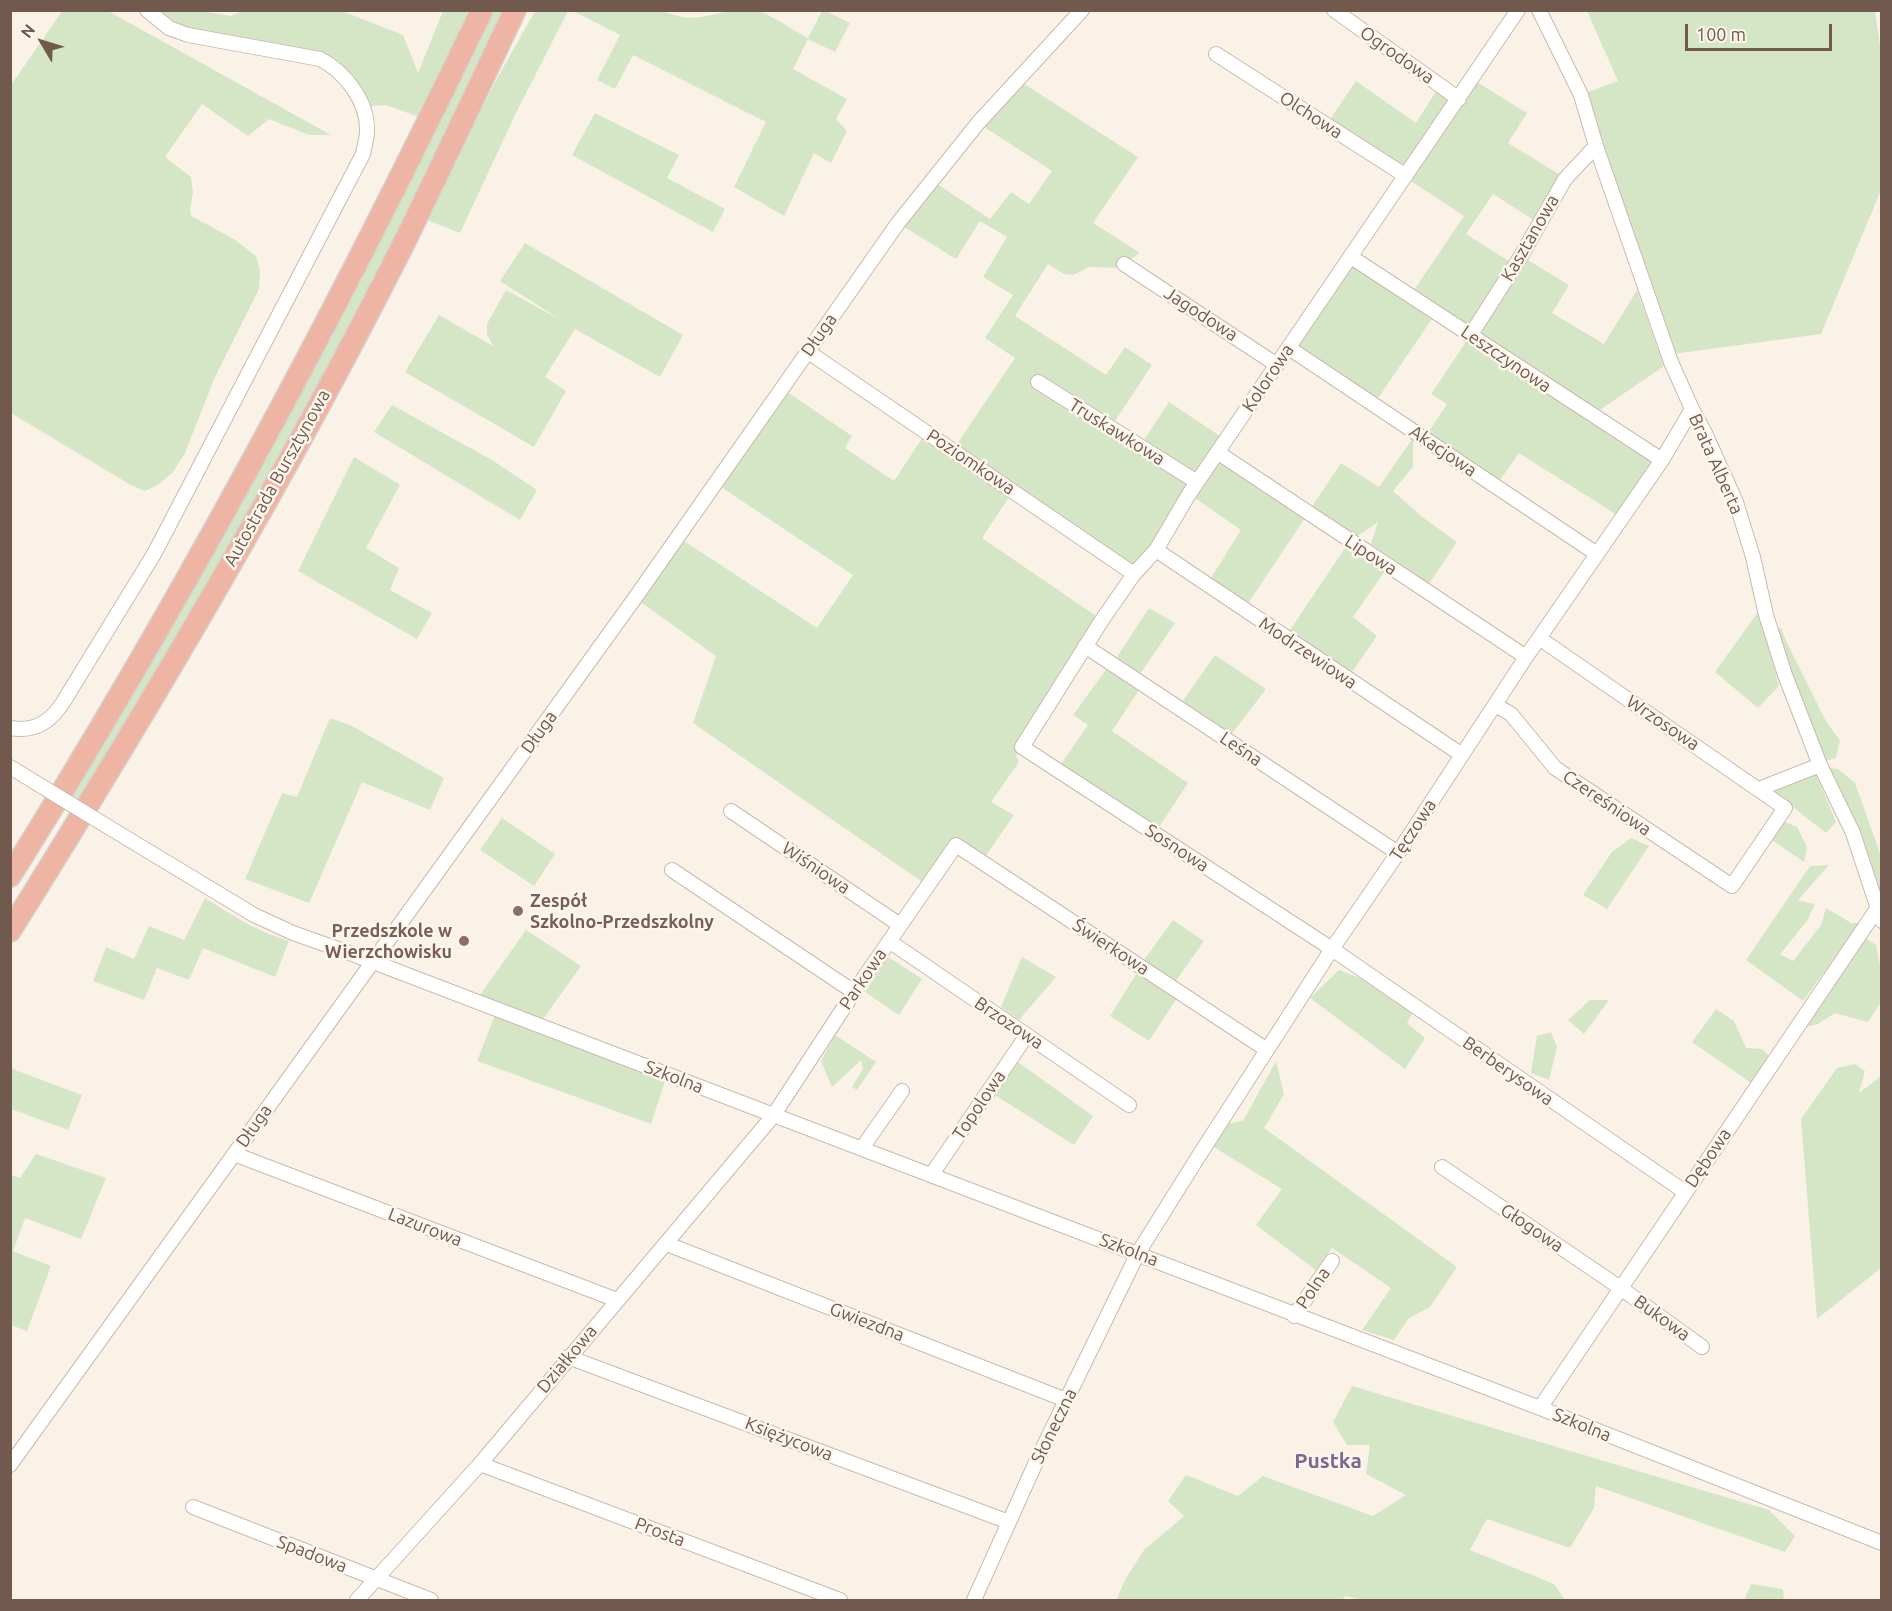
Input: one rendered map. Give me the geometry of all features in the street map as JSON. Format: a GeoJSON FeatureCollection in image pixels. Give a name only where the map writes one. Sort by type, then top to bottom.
{"type":"FeatureCollection","features":[{"type":"Feature","properties":{"kind":"highway"},"geometry":{"type":"LineString","coordinates":[[418,144],[473,10]]}},
{"type":"Feature","properties":{"kind":"highway","name":"Autostrada Bursztynowa"},"geometry":{"type":"LineString","coordinates":[[10,876],[218,526],[322,332],[418,144],[482,10]]}},
{"type":"Feature","properties":{"kind":"highway","name":"Autostrada Bursztynowa"},"geometry":{"type":"LineString","coordinates":[[10,931],[119,754],[243,542],[405,239],[515,10]]}},
{"type":"Feature","properties":{"kind":"highway"},"geometry":{"type":"LineString","coordinates":[[442,164],[529,10]]}},
{"type":"Feature","properties":{"kind":"street"},"geometry":{"type":"LineString","coordinates":[[10,728],[27,729],[44,724],[52,718],[62,704],[154,554],[363,154],[367,130],[365,115],[357,95],[335,67],[320,59],[188,35],[169,28],[147,10]]}},
{"type":"Feature","properties":{"kind":"street","name":"Długa"},"geometry":{"type":"LineString","coordinates":[[10,1465],[621,617],[807,351],[931,180],[978,123],[1082,10]]}},
{"type":"Feature","properties":{"kind":"street","name":"Ogrodowa"},"geometry":{"type":"LineString","coordinates":[[1334,10],[1459,99]]}},
{"type":"Feature","properties":{"kind":"street","name":"Kolorowa"},"geometry":{"type":"LineString","coordinates":[[1022,747],[1085,646],[1134,574],[1156,550],[1217,452],[1518,10]]}},
{"type":"Feature","properties":{"kind":"street","name":"Brata Alberta"},"geometry":{"type":"LineString","coordinates":[[1539,10],[1581,95],[1596,146],[1671,362],[1692,409],[1706,433],[1736,502],[1753,557],[1766,615],[1785,675],[1820,765],[1853,833],[1879,915]]}},
{"type":"Feature","properties":{"kind":"street","name":"Olchowa"},"geometry":{"type":"LineString","coordinates":[[1216,54],[1406,176]]}},
{"type":"Feature","properties":{"kind":"street","name":"Kasztanowa"},"geometry":{"type":"LineString","coordinates":[[1470,336],[1521,256],[1565,179],[1596,146]]}},
{"type":"Feature","properties":{"kind":"street","name":"Leszczynowa"},"geometry":{"type":"LineString","coordinates":[[1351,257],[1662,460]]}},
{"type":"Feature","properties":{"kind":"street","name":"Jagodowa"},"geometry":{"type":"LineString","coordinates":[[1124,264],[1277,365]]}},
{"type":"Feature","properties":{"kind":"street","name":"Akacjowa"},"geometry":{"type":"LineString","coordinates":[[1289,348],[1597,554]]}},
{"type":"Feature","properties":{"kind":"street","name":"Poziomkowa"},"geometry":{"type":"LineString","coordinates":[[807,351],[1134,574]]}},
{"type":"Feature","properties":{"kind":"street","name":"Truskawkowa"},"geometry":{"type":"LineString","coordinates":[[1038,382],[1197,482]]}},
{"type":"Feature","properties":{"kind":"street","name":"Tęczowa"},"geometry":{"type":"LineString","coordinates":[[1138,1253],[1332,949],[1398,853],[1526,657],[1662,460],[1692,409]]}},
{"type":"Feature","properties":{"kind":"street","name":"Lipowa"},"geometry":{"type":"LineString","coordinates":[[1217,452],[1526,657]]}},
{"type":"Feature","properties":{"kind":"street","name":"Modrzewiowa"},"geometry":{"type":"LineString","coordinates":[[1156,550],[1462,755]]}},
{"type":"Feature","properties":{"kind":"street","name":"Wrzosowa"},"geometry":{"type":"LineString","coordinates":[[1539,639],[1785,808]]}},
{"type":"Feature","properties":{"kind":"street","name":"Leśna"},"geometry":{"type":"LineString","coordinates":[[1085,646],[1398,853]]}},
{"type":"Feature","properties":{"kind":"street","name":"Czereśniowa"},"geometry":{"type":"LineString","coordinates":[[1495,705],[1511,714],[1555,768],[1732,886],[1785,808]]}},
{"type":"Feature","properties":{"kind":"street","name":"Sosnowa"},"geometry":{"type":"LineString","coordinates":[[1022,747],[1332,949]]}},
{"type":"Feature","properties":{"kind":"street"},"geometry":{"type":"LineString","coordinates":[[1760,789],[1820,765]]}},
{"type":"Feature","properties":{"kind":"street","name":"Szkolna"},"geometry":{"type":"LineString","coordinates":[[10,766],[254,915],[293,933],[1138,1253],[1294,1316],[1540,1408],[1881,1543]]}},
{"type":"Feature","properties":{"kind":"street","name":"Wiśniowa"},"geometry":{"type":"LineString","coordinates":[[731,811],[900,925]]}},
{"type":"Feature","properties":{"kind":"street","name":"Parkowa"},"geometry":{"type":"LineString","coordinates":[[773,1116],[854,992],[956,845]]}},
{"type":"Feature","properties":{"kind":"street","name":"Świerkowa"},"geometry":{"type":"LineString","coordinates":[[956,845],[1267,1050]]}},
{"type":"Feature","properties":{"kind":"street"},"geometry":{"type":"LineString","coordinates":[[672,870],[854,992]]}},
{"type":"Feature","properties":{"kind":"street","name":"Dębowa"},"geometry":{"type":"LineString","coordinates":[[1540,1408],[1622,1289],[1684,1192],[1879,915]]}},
{"type":"Feature","properties":{"kind":"street","name":"Brzozowa"},"geometry":{"type":"LineString","coordinates":[[889,941],[1129,1105]]}},
{"type":"Feature","properties":{"kind":"street","name":"Berberysowa"},"geometry":{"type":"LineString","coordinates":[[1332,949],[1684,1192]]}},
{"type":"Feature","properties":{"kind":"street","name":"Topolowa"},"geometry":{"type":"LineString","coordinates":[[932,1174],[1027,1035]]}},
{"type":"Feature","properties":{"kind":"street"},"geometry":{"type":"LineString","coordinates":[[862,1148],[902,1092]]}},
{"type":"Feature","properties":{"kind":"street","name":"Działkowa"},"geometry":{"type":"LineString","coordinates":[[357,1600],[480,1464],[773,1116]]}},
{"type":"Feature","properties":{"kind":"street","name":"Lazurowa"},"geometry":{"type":"LineString","coordinates":[[234,1154],[617,1300]]}},
{"type":"Feature","properties":{"kind":"street","name":"Głogowa"},"geometry":{"type":"LineString","coordinates":[[1442,1167],[1622,1289]]}},
{"type":"Feature","properties":{"kind":"street","name":"Gwiezdna"},"geometry":{"type":"LineString","coordinates":[[667,1244],[1066,1400]]}},
{"type":"Feature","properties":{"kind":"street","name":"Słoneczna"},"geometry":{"type":"LineString","coordinates":[[974,1600],[1066,1400],[1138,1253]]}},
{"type":"Feature","properties":{"kind":"street","name":"Polna"},"geometry":{"type":"LineString","coordinates":[[1294,1316],[1332,1261]]}},
{"type":"Feature","properties":{"kind":"street","name":"Bukowa"},"geometry":{"type":"LineString","coordinates":[[1622,1289],[1702,1347]]}},
{"type":"Feature","properties":{"kind":"street","name":"Księżycowa"},"geometry":{"type":"LineString","coordinates":[[568,1357],[1009,1522]]}},
{"type":"Feature","properties":{"kind":"street","name":"Prosta"},"geometry":{"type":"LineString","coordinates":[[480,1464],[840,1600]]}},
{"type":"Feature","properties":{"kind":"street","name":"Spadowa"},"geometry":{"type":"LineString","coordinates":[[193,1507],[431,1600]]}},
{"type":"Feature","properties":{"kind":"green space"},"geometry":{"type":"Polygon","coordinates":[[[63,10],[108,11],[331,135],[309,135],[269,119],[248,136],[202,104],[165,157],[191,177],[193,193],[191,216],[234,239],[256,256],[260,270],[259,289],[215,377],[185,453],[173,472],[159,484],[145,491],[129,484],[11,413],[11,85],[63,10]]]}},
{"type":"Feature","properties":{"kind":"green space"},"geometry":{"type":"Polygon","coordinates":[[[243,10],[342,11],[403,35],[418,73],[443,11],[468,11],[419,117],[386,105],[369,106],[337,64],[175,27],[154,11],[202,11],[231,16],[243,10]]]}},
{"type":"Feature","properties":{"kind":"green space"},"geometry":{"type":"Polygon","coordinates":[[[755,10],[774,18],[808,38],[822,11],[850,23],[835,52],[808,39],[793,69],[847,99],[836,119],[847,131],[831,163],[814,153],[784,216],[734,187],[766,122],[633,55],[615,89],[597,80],[620,35],[573,11],[664,11],[677,16],[700,17],[731,11],[755,10]]]}},
{"type":"Feature","properties":{"kind":"green space"},"geometry":{"type":"Polygon","coordinates":[[[490,11],[508,11],[462,109],[305,415],[82,803],[67,794],[490,11]]]}},
{"type":"Feature","properties":{"kind":"green space"},"geometry":{"type":"Polygon","coordinates":[[[535,11],[568,11],[516,113],[460,233],[427,220],[494,84],[535,11]]]}},
{"type":"Feature","properties":{"kind":"green space"},"geometry":{"type":"Polygon","coordinates":[[[1587,11],[1875,11],[1882,60],[1881,190],[1821,334],[1673,354],[1585,93],[1618,81],[1587,11]]]}},
{"type":"Feature","properties":{"kind":"green space"},"geometry":{"type":"Polygon","coordinates":[[[1472,79],[1527,113],[1508,143],[1562,176],[1535,221],[1493,194],[1466,234],[1515,265],[1521,256],[1569,285],[1552,313],[1604,344],[1637,290],[1664,366],[1591,416],[1657,458],[1617,515],[1519,453],[1496,486],[1424,439],[1447,404],[1431,394],[1470,336],[1436,313],[1374,404],[1289,348],[1351,257],[1410,296],[1464,216],[1326,125],[1356,81],[1416,123],[1440,85],[1459,99],[1472,79]]]}},
{"type":"Feature","properties":{"kind":"green space"},"geometry":{"type":"Polygon","coordinates":[[[1018,80],[1138,157],[1093,223],[1140,253],[1116,268],[1089,267],[1073,275],[1064,274],[1048,264],[1015,316],[1106,375],[1125,347],[1152,365],[1111,427],[1140,446],[1169,402],[1226,440],[1217,452],[1305,518],[1247,605],[1209,581],[1241,530],[1189,494],[1134,574],[1013,491],[982,538],[1102,620],[1016,756],[1019,762],[991,802],[1014,815],[985,857],[960,840],[928,886],[693,723],[716,656],[635,598],[678,537],[817,628],[853,575],[715,483],[780,387],[852,436],[845,448],[894,481],[926,432],[953,450],[1015,358],[985,338],[1013,295],[983,277],[1007,237],[980,221],[956,259],[898,223],[931,180],[990,219],[1011,192],[1029,204],[1052,171],[978,123],[1018,80]]]}},
{"type":"Feature","properties":{"kind":"green space"},"geometry":{"type":"Polygon","coordinates":[[[595,113],[679,155],[667,178],[725,209],[713,232],[572,155],[595,113]]]}},
{"type":"Feature","properties":{"kind":"green space"},"geometry":{"type":"Polygon","coordinates":[[[525,243],[683,335],[660,377],[575,329],[545,377],[566,391],[534,447],[405,372],[439,315],[493,346],[487,334],[487,324],[506,290],[561,320],[500,281],[525,243]]]}},
{"type":"Feature","properties":{"kind":"green space"},"geometry":{"type":"Polygon","coordinates":[[[392,405],[492,460],[537,490],[520,520],[374,432],[392,405]]]}},
{"type":"Feature","properties":{"kind":"green space"},"geometry":{"type":"Polygon","coordinates":[[[1413,438],[1413,467],[1393,491],[1421,516],[1457,542],[1429,584],[1371,544],[1378,522],[1356,537],[1311,508],[1341,463],[1379,487],[1413,438]]]}},
{"type":"Feature","properties":{"kind":"green space"},"geometry":{"type":"Polygon","coordinates":[[[354,457],[400,485],[366,548],[399,568],[390,590],[432,613],[417,639],[298,571],[354,457]]]}},
{"type":"Feature","properties":{"kind":"green space"},"geometry":{"type":"Polygon","coordinates":[[[1347,545],[1385,571],[1353,617],[1377,636],[1352,672],[1288,633],[1347,545]]]}},
{"type":"Feature","properties":{"kind":"green space"},"geometry":{"type":"Polygon","coordinates":[[[1149,608],[1175,623],[1140,674],[1117,657],[1149,608]]]}},
{"type":"Feature","properties":{"kind":"green space"},"geometry":{"type":"Polygon","coordinates":[[[1758,612],[1779,686],[1758,708],[1715,672],[1758,612]]]}},
{"type":"Feature","properties":{"kind":"green space"},"geometry":{"type":"Polygon","coordinates":[[[1781,628],[1821,711],[1840,740],[1836,758],[1822,762],[1775,630],[1781,628]]]}},
{"type":"Feature","properties":{"kind":"green space"},"geometry":{"type":"Polygon","coordinates":[[[1215,655],[1266,689],[1231,735],[1182,702],[1215,655]]]}},
{"type":"Feature","properties":{"kind":"green space"},"geometry":{"type":"Polygon","coordinates":[[[1108,667],[1141,687],[1112,731],[1188,783],[1159,827],[1061,764],[1088,725],[1073,715],[1108,667]]]}},
{"type":"Feature","properties":{"kind":"green space"},"geometry":{"type":"Polygon","coordinates":[[[330,718],[352,726],[444,778],[430,810],[362,782],[309,903],[245,879],[282,793],[297,797],[330,718]]]}},
{"type":"Feature","properties":{"kind":"green space"},"geometry":{"type":"Polygon","coordinates":[[[1824,767],[1838,769],[1855,783],[1881,856],[1881,908],[1824,767]]]}},
{"type":"Feature","properties":{"kind":"green space"},"geometry":{"type":"Polygon","coordinates":[[[1815,772],[1836,822],[1826,833],[1771,790],[1815,772]]]}},
{"type":"Feature","properties":{"kind":"green space"},"geometry":{"type":"Polygon","coordinates":[[[502,818],[555,854],[534,886],[480,850],[502,818]]]}},
{"type":"Feature","properties":{"kind":"green space"},"geometry":{"type":"Polygon","coordinates":[[[1783,821],[1797,827],[1807,847],[1804,862],[1770,839],[1783,821]]]}},
{"type":"Feature","properties":{"kind":"green space"},"geometry":{"type":"Polygon","coordinates":[[[1631,838],[1649,846],[1607,909],[1583,895],[1612,852],[1631,838]]]}},
{"type":"Feature","properties":{"kind":"green space"},"geometry":{"type":"Polygon","coordinates":[[[1829,865],[1798,900],[1815,904],[1807,921],[1780,954],[1793,961],[1821,925],[1826,908],[1851,923],[1860,923],[1803,1001],[1746,960],[1810,866],[1829,865]]]}},
{"type":"Feature","properties":{"kind":"green space"},"geometry":{"type":"Polygon","coordinates":[[[205,898],[256,928],[289,941],[275,977],[203,948],[189,980],[157,968],[144,1000],[93,981],[106,947],[134,959],[149,926],[184,940],[205,898]]]}},
{"type":"Feature","properties":{"kind":"green space"},"geometry":{"type":"Polygon","coordinates":[[[1173,920],[1204,941],[1175,982],[1144,960],[1173,920]]]}},
{"type":"Feature","properties":{"kind":"green space"},"geometry":{"type":"Polygon","coordinates":[[[526,930],[581,966],[538,1026],[667,1075],[651,1124],[477,1061],[497,1010],[475,1002],[526,930]]]}},
{"type":"Feature","properties":{"kind":"green space"},"geometry":{"type":"Polygon","coordinates":[[[1864,937],[1876,945],[1881,970],[1881,1002],[1868,1022],[1835,1013],[1818,1024],[1802,1028],[1864,937]]]}},
{"type":"Feature","properties":{"kind":"green space"},"geometry":{"type":"Polygon","coordinates":[[[888,957],[922,979],[899,1015],[865,992],[888,957]]]}},
{"type":"Feature","properties":{"kind":"green space"},"geometry":{"type":"Polygon","coordinates":[[[1022,957],[1056,977],[1019,1020],[1001,1007],[1022,957]]]}},
{"type":"Feature","properties":{"kind":"green space"},"geometry":{"type":"Polygon","coordinates":[[[1339,970],[1360,978],[1413,1012],[1407,1023],[1425,1038],[1405,1069],[1310,998],[1339,970]]]}},
{"type":"Feature","properties":{"kind":"green space"},"geometry":{"type":"Polygon","coordinates":[[[1137,973],[1177,998],[1149,1041],[1110,1016],[1137,973]]]}},
{"type":"Feature","properties":{"kind":"green space"},"geometry":{"type":"Polygon","coordinates":[[[1590,1000],[1609,1000],[1584,1034],[1568,1020],[1590,1000]]]}},
{"type":"Feature","properties":{"kind":"green space"},"geometry":{"type":"Polygon","coordinates":[[[1716,1009],[1734,1021],[1746,1048],[1762,1049],[1769,1056],[1751,1083],[1692,1042],[1716,1009]]]}},
{"type":"Feature","properties":{"kind":"green space"},"geometry":{"type":"Polygon","coordinates":[[[1551,1032],[1557,1047],[1549,1080],[1531,1073],[1537,1036],[1551,1032]]]}},
{"type":"Feature","properties":{"kind":"green space"},"geometry":{"type":"Polygon","coordinates":[[[835,1035],[876,1062],[857,1090],[852,1087],[863,1069],[861,1060],[832,1087],[821,1061],[835,1035]]]}},
{"type":"Feature","properties":{"kind":"green space"},"geometry":{"type":"Polygon","coordinates":[[[1276,1061],[1284,1094],[1264,1128],[1457,1267],[1430,1307],[1409,1318],[1394,1340],[1362,1330],[1391,1288],[1332,1248],[1317,1271],[1256,1225],[1282,1189],[1212,1146],[1226,1124],[1243,1121],[1276,1061]]]}},
{"type":"Feature","properties":{"kind":"green space"},"geometry":{"type":"Polygon","coordinates":[[[1018,1062],[1093,1116],[1074,1145],[995,1095],[1018,1062]]]}},
{"type":"Feature","properties":{"kind":"green space"},"geometry":{"type":"Polygon","coordinates":[[[1855,1064],[1865,1071],[1859,1093],[1881,1076],[1881,1268],[1817,1319],[1801,1119],[1837,1068],[1855,1064]]]}},
{"type":"Feature","properties":{"kind":"green space"},"geometry":{"type":"Polygon","coordinates":[[[10,1068],[82,1095],[68,1130],[11,1109],[10,1068]]]}},
{"type":"Feature","properties":{"kind":"green space"},"geometry":{"type":"Polygon","coordinates":[[[36,1154],[106,1178],[81,1239],[25,1218],[13,1251],[51,1266],[27,1331],[11,1325],[11,1175],[20,1178],[36,1154]]]}},
{"type":"Feature","properties":{"kind":"green space"},"geometry":{"type":"Polygon","coordinates":[[[1352,1386],[1769,1510],[1795,1536],[1785,1552],[1596,1486],[1594,1508],[1570,1548],[1487,1519],[1470,1550],[1554,1584],[1565,1600],[1361,1600],[1346,1596],[1341,1600],[1116,1600],[1126,1578],[1144,1550],[1184,1516],[1168,1501],[1186,1475],[1238,1496],[1263,1476],[1373,1516],[1406,1495],[1366,1474],[1370,1445],[1347,1445],[1333,1422],[1352,1386]]]}},
{"type":"Feature","properties":{"kind":"green space"},"geometry":{"type":"Polygon","coordinates":[[[1751,1584],[1783,1589],[1784,1600],[1744,1600],[1751,1584]]]}},
{"type":"Feature","properties":{"kind":"place","name":"Zespół Szkolno-Przedszkolny"},"geometry":{"type":"Point","coordinates":[518,911]}},
{"type":"Feature","properties":{"kind":"place","name":"Przedszkole w Wierzchowisku"},"geometry":{"type":"Point","coordinates":[464,941]}},
{"type":"Feature","properties":{"kind":"district","name":"Pustka"},"geometry":{"type":"Point","coordinates":[1328,1461]}}]}
